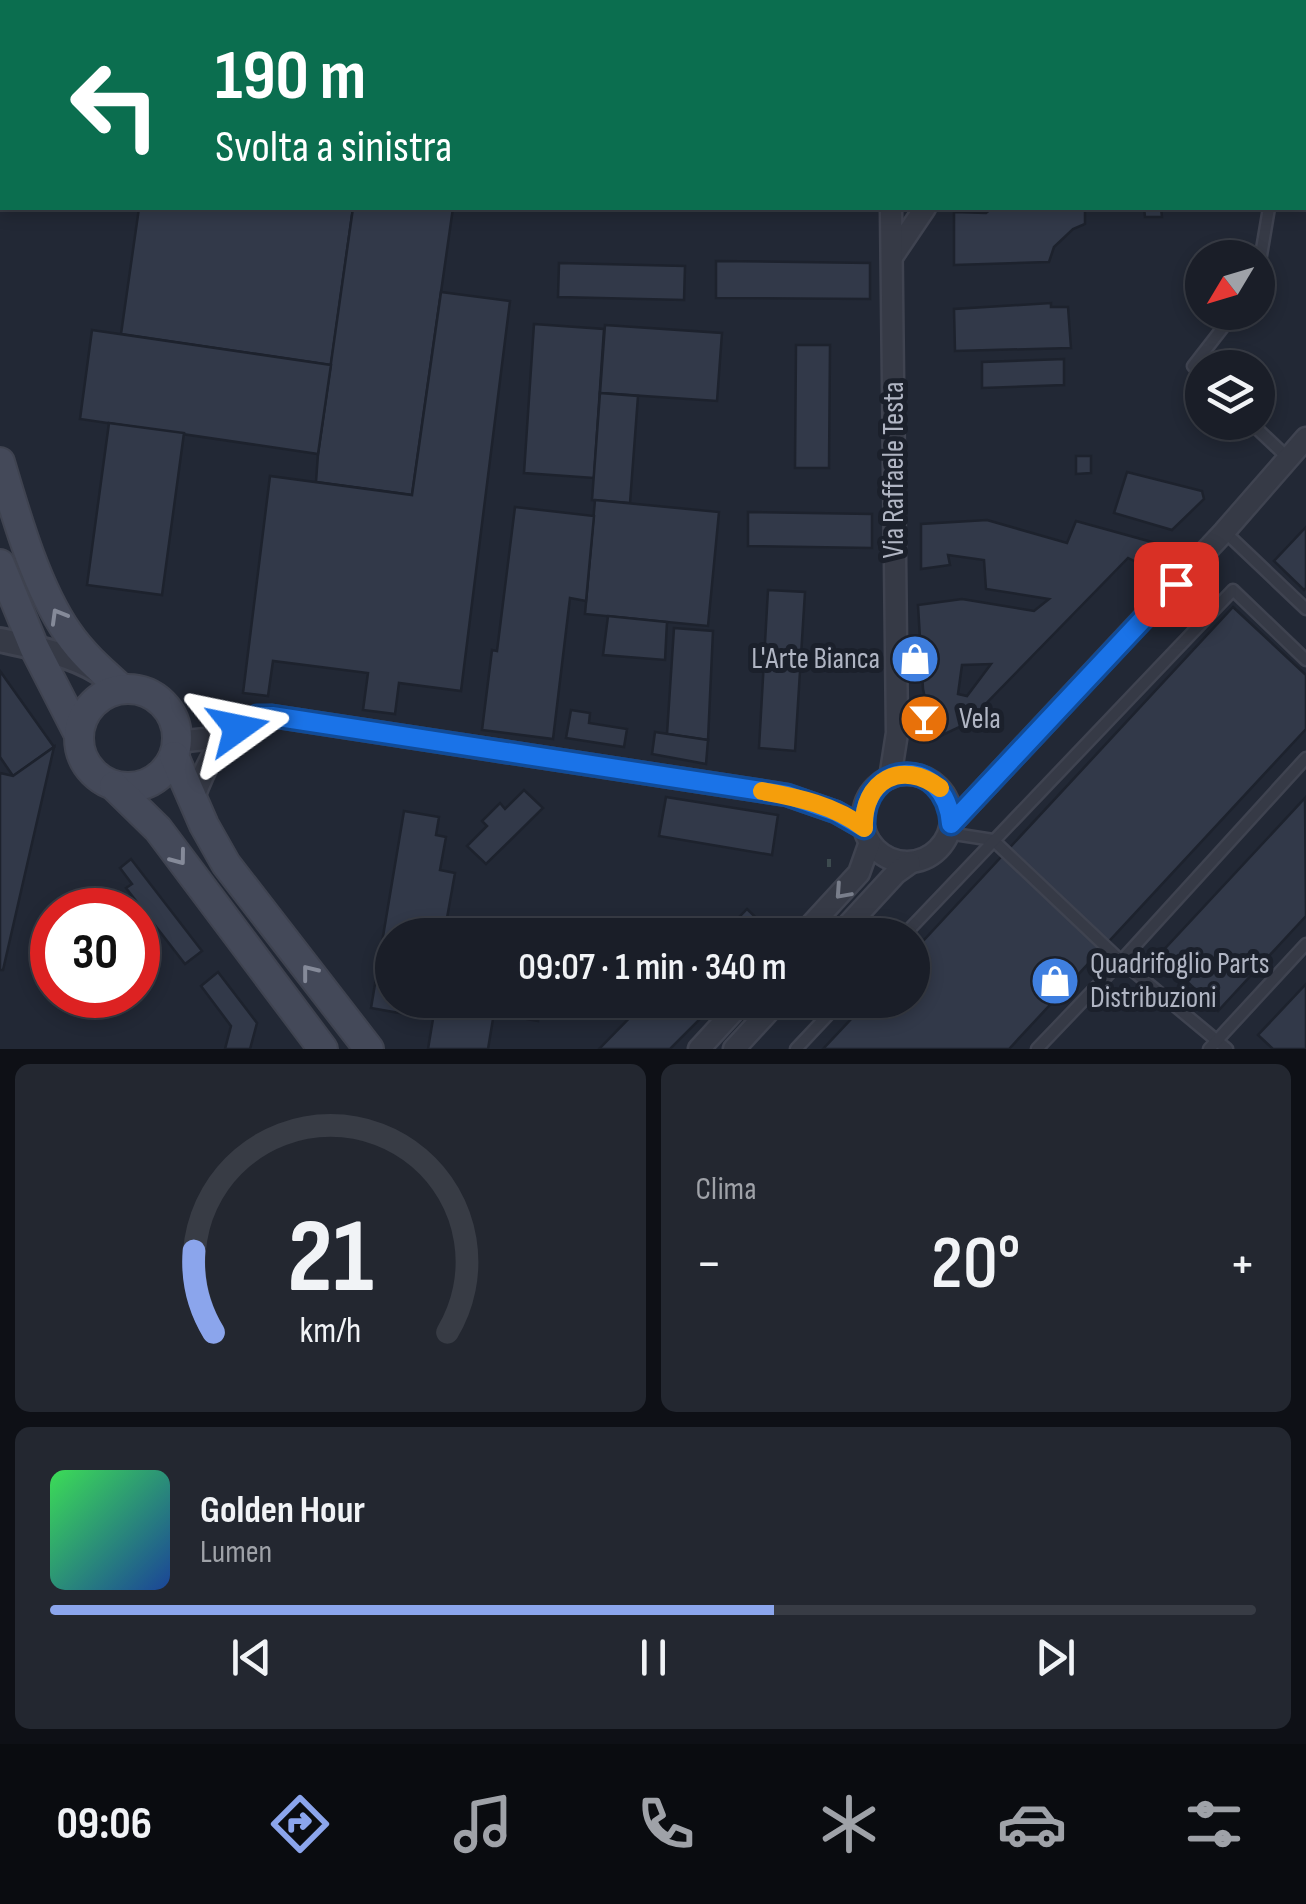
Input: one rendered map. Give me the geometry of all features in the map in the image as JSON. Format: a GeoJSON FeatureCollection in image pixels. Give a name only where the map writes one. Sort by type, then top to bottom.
{"type":"FeatureCollection","features":[{"type":"Feature","properties":{"kind":"main road"},"geometry":{"type":"LineString","coordinates":[[0,462],[53,609],[88,658],[122,689]]}},
{"type":"Feature","properties":{"kind":"main road"},"geometry":{"type":"LineString","coordinates":[[0,564],[34,647],[78,732]]}},
{"type":"Feature","properties":{"kind":"main road"},"geometry":{"type":"LineString","coordinates":[[323,1049],[158,829],[114,786],[86,766],[79,750],[82,717],[92,703],[106,694],[136,689],[162,702],[171,714],[176,749],[193,800],[226,864],[369,1049]]}},
{"type":"Feature","properties":{"kind":"main road"},"geometry":{"type":"LineString","coordinates":[[114,786],[143,786],[156,780],[167,769],[176,749]]}},
{"type":"Feature","properties":{"kind":"street","name":"Via Raffaele Testa"},"geometry":{"type":"LineString","coordinates":[[890,778],[896,733],[891,210]]}},
{"type":"Feature","properties":{"kind":"street"},"geometry":{"type":"LineString","coordinates":[[892,257],[924,210]]}},
{"type":"Feature","properties":{"kind":"street"},"geometry":{"type":"LineString","coordinates":[[854,918],[896,873],[938,850],[978,793],[1224,532],[1306,438]]}},
{"type":"Feature","properties":{"kind":"street"},"geometry":{"type":"LineString","coordinates":[[0,640],[34,647],[90,667],[122,689]]}},
{"type":"Feature","properties":{"kind":"street"},"geometry":{"type":"LineString","coordinates":[[193,800],[216,747],[257,716],[272,716],[787,795],[836,812],[867,835],[887,858],[910,863]]}},
{"type":"Feature","properties":{"kind":"street"},"geometry":{"type":"LineString","coordinates":[[176,749],[238,728]]}},
{"type":"Feature","properties":{"kind":"street","name":"Via Raffaele Testa"},"geometry":{"type":"LineString","coordinates":[[896,733],[914,775]]}},
{"type":"Feature","properties":{"kind":"street"},"geometry":{"type":"LineString","coordinates":[[818,918],[859,873],[867,835],[863,813],[877,786],[890,778],[914,775],[928,779],[940,788],[950,807],[950,828]]}},
{"type":"Feature","properties":{"kind":"street"},"geometry":{"type":"LineString","coordinates":[[945,798],[978,793]]}},
{"type":"Feature","properties":{"kind":"street"},"geometry":{"type":"LineString","coordinates":[[699,1049],[727,1018]]}},
{"type":"Feature","properties":{"kind":"street"},"geometry":{"type":"LineString","coordinates":[[734,1049],[762,1018]]}},
{"type":"Feature","properties":{"kind":"lane"},"geometry":{"type":"LineString","coordinates":[[1264,240],[1270,210]]}},
{"type":"Feature","properties":{"kind":"lane"},"geometry":{"type":"LineString","coordinates":[[1269,440],[1288,458]]}},
{"type":"Feature","properties":{"kind":"lane"},"geometry":{"type":"LineString","coordinates":[[1224,532],[1306,609]]}},
{"type":"Feature","properties":{"kind":"lane"},"geometry":{"type":"LineString","coordinates":[[920,918],[1232,590],[1306,660]]}},
{"type":"Feature","properties":{"kind":"lane"},"geometry":{"type":"LineString","coordinates":[[1036,1049],[1306,758]]}},
{"type":"Feature","properties":{"kind":"lane"},"geometry":{"type":"LineString","coordinates":[[950,828],[993,840],[1213,1045],[1227,1049]]}},
{"type":"Feature","properties":{"kind":"lane"},"geometry":{"type":"LineString","coordinates":[[1213,1045],[1306,944]]}},
{"type":"Feature","properties":{"kind":"lane"},"geometry":{"type":"LineString","coordinates":[[796,1049],[825,1018]]}},
{"type":"Feature","properties":{"kind":"path"},"geometry":{"type":"LineString","coordinates":[[829,859],[830,874]]}},
{"type":"Feature","properties":{"kind":"building"},"geometry":{"type":"Polygon","coordinates":[[[139,210],[353,210],[331,365],[121,334],[139,210]]]}},
{"type":"Feature","properties":{"kind":"building"},"geometry":{"type":"Polygon","coordinates":[[[353,210],[453,210],[412,495],[316,482],[353,210]]]}},
{"type":"Feature","properties":{"kind":"building"},"geometry":{"type":"Polygon","coordinates":[[[1085,210],[1085,224],[1073,229],[1054,247],[1049,262],[954,265],[954,212],[1085,210]]]}},
{"type":"Feature","properties":{"kind":"building"},"geometry":{"type":"Polygon","coordinates":[[[1144,210],[1161,210],[1162,217],[1145,217],[1144,210]]]}},
{"type":"Feature","properties":{"kind":"building"},"geometry":{"type":"Polygon","coordinates":[[[716,261],[870,263],[870,299],[716,298],[716,261]]]}},
{"type":"Feature","properties":{"kind":"building"},"geometry":{"type":"Polygon","coordinates":[[[559,263],[685,266],[684,300],[558,297],[559,263]]]}},
{"type":"Feature","properties":{"kind":"building"},"geometry":{"type":"Polygon","coordinates":[[[441,292],[510,301],[461,691],[399,683],[395,714],[363,710],[368,673],[273,661],[268,696],[243,693],[270,476],[412,495],[441,292]]]}},
{"type":"Feature","properties":{"kind":"building"},"geometry":{"type":"Polygon","coordinates":[[[1051,303],[1051,307],[1068,307],[1071,348],[955,351],[954,309],[1051,303]]]}},
{"type":"Feature","properties":{"kind":"building"},"geometry":{"type":"Polygon","coordinates":[[[534,324],[604,329],[594,478],[524,473],[534,324]]]}},
{"type":"Feature","properties":{"kind":"building"},"geometry":{"type":"Polygon","coordinates":[[[605,325],[722,333],[717,401],[600,393],[605,325]]]}},
{"type":"Feature","properties":{"kind":"building"},"geometry":{"type":"Polygon","coordinates":[[[92,330],[331,365],[318,454],[80,419],[92,330]]]}},
{"type":"Feature","properties":{"kind":"building"},"geometry":{"type":"Polygon","coordinates":[[[796,345],[830,345],[829,468],[795,468],[796,345]]]}},
{"type":"Feature","properties":{"kind":"building"},"geometry":{"type":"Polygon","coordinates":[[[1064,359],[1064,385],[982,388],[982,362],[1064,359]]]}},
{"type":"Feature","properties":{"kind":"building"},"geometry":{"type":"Polygon","coordinates":[[[600,393],[638,396],[630,503],[592,500],[600,393]]]}},
{"type":"Feature","properties":{"kind":"building"},"geometry":{"type":"Polygon","coordinates":[[[109,423],[184,433],[162,595],[87,585],[109,423]]]}},
{"type":"Feature","properties":{"kind":"building"},"geometry":{"type":"Polygon","coordinates":[[[1076,456],[1091,456],[1091,473],[1076,474],[1076,456]]]}},
{"type":"Feature","properties":{"kind":"building"},"geometry":{"type":"Polygon","coordinates":[[[1127,472],[1202,491],[1204,499],[1172,530],[1114,513],[1127,472]]]}},
{"type":"Feature","properties":{"kind":"building"},"geometry":{"type":"Polygon","coordinates":[[[595,500],[719,512],[708,626],[585,614],[595,500]]]}},
{"type":"Feature","properties":{"kind":"building"},"geometry":{"type":"Polygon","coordinates":[[[515,507],[594,516],[586,601],[570,598],[553,739],[482,730],[492,650],[497,651],[515,507]]]}},
{"type":"Feature","properties":{"kind":"building"},"geometry":{"type":"Polygon","coordinates":[[[748,512],[872,514],[872,548],[748,546],[748,512]]]}},
{"type":"Feature","properties":{"kind":"building"},"geometry":{"type":"Polygon","coordinates":[[[987,520],[1067,543],[1076,521],[1159,544],[1140,564],[1128,558],[966,724],[934,739],[923,689],[918,605],[962,599],[1034,611],[1049,599],[986,589],[984,560],[948,555],[950,565],[921,569],[921,524],[987,520]],[[991,664],[962,665],[958,694],[967,696],[991,664]]]}},
{"type":"Feature","properties":{"kind":"building"},"geometry":{"type":"Polygon","coordinates":[[[1306,527],[1306,588],[1304,590],[1274,561],[1306,527]]]}},
{"type":"Feature","properties":{"kind":"building"},"geometry":{"type":"Polygon","coordinates":[[[768,590],[805,592],[795,751],[759,748],[768,590]]]}},
{"type":"Feature","properties":{"kind":"building"},"geometry":{"type":"Polygon","coordinates":[[[1233,607],[1306,675],[1306,729],[1009,1049],[823,1049],[852,1018],[930,1018],[930,934],[1233,607]]]}},
{"type":"Feature","properties":{"kind":"building"},"geometry":{"type":"Polygon","coordinates":[[[608,616],[667,622],[665,660],[603,655],[608,616]]]}},
{"type":"Feature","properties":{"kind":"building"},"geometry":{"type":"Polygon","coordinates":[[[674,628],[713,631],[708,740],[667,734],[674,628]]]}},
{"type":"Feature","properties":{"kind":"building"},"geometry":{"type":"Polygon","coordinates":[[[0,671],[54,747],[13,776],[0,757],[0,671]]]}},
{"type":"Feature","properties":{"kind":"building"},"geometry":{"type":"Polygon","coordinates":[[[571,710],[590,713],[589,723],[627,729],[624,747],[566,738],[571,710]]]}},
{"type":"Feature","properties":{"kind":"building"},"geometry":{"type":"Polygon","coordinates":[[[655,732],[708,740],[706,764],[652,754],[655,732]]]}},
{"type":"Feature","properties":{"kind":"building"},"geometry":{"type":"Polygon","coordinates":[[[54,747],[0,970],[0,773],[13,776],[54,747]]]}},
{"type":"Feature","properties":{"kind":"building"},"geometry":{"type":"Polygon","coordinates":[[[524,790],[543,808],[486,864],[467,846],[487,826],[482,821],[500,803],[505,809],[524,790]]]}},
{"type":"Feature","properties":{"kind":"building"},"geometry":{"type":"Polygon","coordinates":[[[666,797],[778,815],[772,855],[659,836],[666,797]]]}},
{"type":"Feature","properties":{"kind":"building"},"geometry":{"type":"Polygon","coordinates":[[[1305,798],[1306,916],[1218,1011],[1159,955],[1305,798]]]}},
{"type":"Feature","properties":{"kind":"building"},"geometry":{"type":"Polygon","coordinates":[[[404,811],[439,817],[436,835],[446,837],[440,870],[455,873],[447,918],[386,918],[404,811]]]}},
{"type":"Feature","properties":{"kind":"building"},"geometry":{"type":"Polygon","coordinates":[[[131,859],[153,888],[126,888],[132,884],[120,868],[131,859]]]}},
{"type":"Feature","properties":{"kind":"building"},"geometry":{"type":"Polygon","coordinates":[[[160,897],[202,951],[185,964],[160,932],[160,897]]]}},
{"type":"Feature","properties":{"kind":"building"},"geometry":{"type":"Polygon","coordinates":[[[747,909],[756,918],[738,918],[747,909]]]}},
{"type":"Feature","properties":{"kind":"building"},"geometry":{"type":"Polygon","coordinates":[[[218,972],[257,1023],[250,1049],[225,1049],[231,1026],[201,986],[218,972]]]}},
{"type":"Feature","properties":{"kind":"building"},"geometry":{"type":"Polygon","coordinates":[[[1306,984],[1306,1049],[1273,1049],[1258,1035],[1306,984]]]}},
{"type":"Feature","properties":{"kind":"building"},"geometry":{"type":"Polygon","coordinates":[[[427,1018],[493,1018],[488,1049],[428,1049],[433,1019],[427,1018]]]}},
{"type":"Feature","properties":{"kind":"building"},"geometry":{"type":"Polygon","coordinates":[[[629,1018],[700,1019],[670,1049],[599,1049],[629,1018]]]}},
{"type":"Feature","properties":{"kind":"slow traffic"},"geometry":{"type":"LineString","coordinates":[[762,791],[836,812],[864,828],[863,813],[870,794],[890,778],[914,775],[940,788]]}},
{"type":"Feature","properties":{"kind":"place","name":"L'Arte Bianca"},"geometry":{"type":"Point","coordinates":[915,659]}},
{"type":"Feature","properties":{"kind":"place","name":"Vela"},"geometry":{"type":"Point","coordinates":[924,719]}},
{"type":"Feature","properties":{"kind":"place","name":"Quadrifoglio Parts Distribuzioni"},"geometry":{"type":"Point","coordinates":[1055,981]}},
{"type":"Feature","properties":{"kind":"route"},"geometry":{"type":"LineString","coordinates":[[238,728],[257,716],[272,716],[787,795],[836,812],[864,828],[863,813],[877,786],[899,775],[914,775],[940,788],[950,807],[951,824],[1176,584]]}}]}
